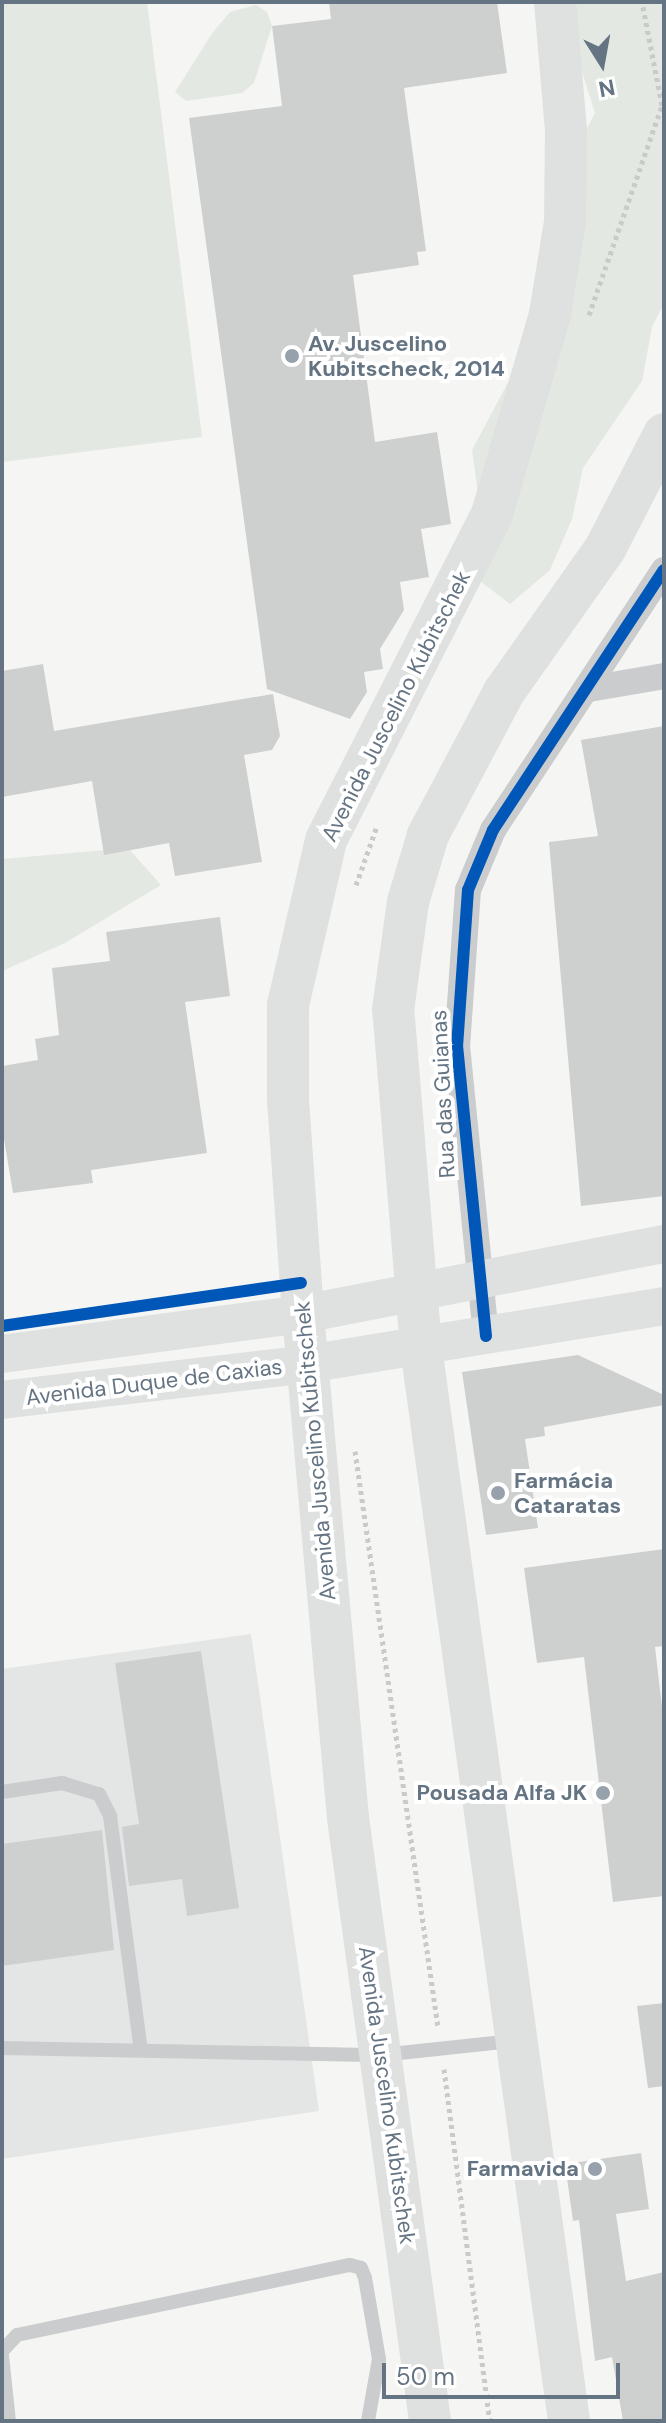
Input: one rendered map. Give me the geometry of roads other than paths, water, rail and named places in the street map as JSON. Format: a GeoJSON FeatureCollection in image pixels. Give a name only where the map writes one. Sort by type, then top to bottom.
{"type":"FeatureCollection","features":[{"type":"Feature","properties":{"kind":"main road","name":"Avenida Juscelino Kubitschek"},"geometry":{"type":"LineString","coordinates":[[430,2421],[348,1818],[303,1314],[288,1098],[290,990],[326,840],[492,514],[550,314],[565,222],[566,130],[555,2]]}},
{"type":"Feature","properties":{"kind":"main road"},"geometry":{"type":"LineString","coordinates":[[569,2421],[514,2041],[421,1347],[393,1010],[408,902],[428,835],[504,692],[605,549],[664,434]]}},
{"type":"Feature","properties":{"kind":"main road"},"geometry":{"type":"LineString","coordinates":[[2,1354],[303,1314],[664,1244]]}},
{"type":"Feature","properties":{"kind":"main road","name":"Avenida Duque de Caxias"},"geometry":{"type":"LineString","coordinates":[[2,1400],[307,1364],[664,1306]]}},
{"type":"Feature","properties":{"kind":"street","name":"Rua das Guianas"},"geometry":{"type":"LineString","coordinates":[[486,1336],[457,1047],[468,890],[493,830],[589,689],[664,570]]}},
{"type":"Feature","properties":{"kind":"street"},"geometry":{"type":"LineString","coordinates":[[589,689],[664,676]]}},
{"type":"Feature","properties":{"kind":"lane"},"geometry":{"type":"LineString","coordinates":[[2,1792],[62,1783],[99,1794],[110,1816],[141,2050]]}},
{"type":"Feature","properties":{"kind":"lane"},"geometry":{"type":"LineString","coordinates":[[2,2048],[381,2055],[441,2045],[514,2041]]}},
{"type":"Feature","properties":{"kind":"lane"},"geometry":{"type":"LineString","coordinates":[[9,2421],[2,2353],[17,2335],[350,2265],[361,2268],[365,2278],[379,2359],[368,2421]]}},
{"type":"Feature","properties":{"kind":"place","name":"Av. Juscelino Kubitscheck, 2014"},"geometry":{"type":"Point","coordinates":[292,356]}},
{"type":"Feature","properties":{"kind":"place","name":"Farmácia Cataratas"},"geometry":{"type":"Point","coordinates":[498,1493]}},
{"type":"Feature","properties":{"kind":"place","name":"Pousada Alfa JK"},"geometry":{"type":"Point","coordinates":[603,1793]}},
{"type":"Feature","properties":{"kind":"place","name":"Farmavida"},"geometry":{"type":"Point","coordinates":[595,2169]}}]}
